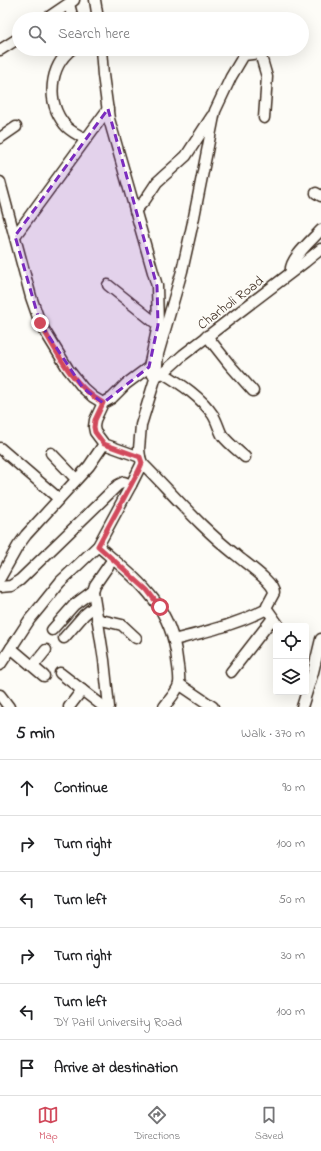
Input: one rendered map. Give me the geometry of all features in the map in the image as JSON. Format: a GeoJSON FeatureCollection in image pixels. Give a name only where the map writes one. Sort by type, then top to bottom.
{"type":"FeatureCollection","features":[{"type":"Feature","properties":{"kind":"street"},"geometry":{"type":"LineString","coordinates":[[98,1],[98,12]]}},
{"type":"Feature","properties":{"kind":"street"},"geometry":{"type":"LineString","coordinates":[[57,12],[72,2],[73,12]]}},
{"type":"Feature","properties":{"kind":"street"},"geometry":{"type":"LineString","coordinates":[[0,50],[12,42]]}},
{"type":"Feature","properties":{"kind":"street"},"geometry":{"type":"LineString","coordinates":[[65,56],[56,72],[52,87],[55,110],[65,126],[85,139]]}},
{"type":"Feature","properties":{"kind":"street"},"geometry":{"type":"LineString","coordinates":[[102,56],[109,119],[157,286],[158,325],[149,367],[151,373],[182,385],[196,396],[213,414],[219,425],[221,434],[245,457]]}},
{"type":"Feature","properties":{"kind":"street"},"geometry":{"type":"LineString","coordinates":[[135,211],[145,200],[157,182],[186,156],[215,111],[231,77],[243,56]]}},
{"type":"Feature","properties":{"kind":"street"},"geometry":{"type":"LineString","coordinates":[[261,56],[266,77],[264,118]]}},
{"type":"Feature","properties":{"kind":"street"},"geometry":{"type":"LineString","coordinates":[[15,236],[108,109]]}},
{"type":"Feature","properties":{"kind":"street"},"geometry":{"type":"LineString","coordinates":[[0,665],[30,619],[60,582],[98,546],[131,486],[141,460],[141,425],[159,375],[158,354],[182,271],[194,222],[215,111]]}},
{"type":"Feature","properties":{"kind":"street"},"geometry":{"type":"LineString","coordinates":[[0,138],[16,127]]}},
{"type":"Feature","properties":{"kind":"street"},"geometry":{"type":"LineString","coordinates":[[0,182],[31,297],[40,323],[68,369],[83,388],[103,403]]}},
{"type":"Feature","properties":{"kind":"street"},"geometry":{"type":"LineString","coordinates":[[291,272],[290,269],[292,262],[321,230]]}},
{"type":"Feature","properties":{"kind":"street","name":"Charholi Road"},"geometry":{"type":"LineString","coordinates":[[159,375],[207,336],[321,249]]}},
{"type":"Feature","properties":{"kind":"street"},"geometry":{"type":"LineString","coordinates":[[108,285],[158,325]]}},
{"type":"Feature","properties":{"kind":"street"},"geometry":{"type":"LineString","coordinates":[[207,336],[229,364],[254,391]]}},
{"type":"Feature","properties":{"kind":"street"},"geometry":{"type":"LineString","coordinates":[[149,367],[126,384],[112,398],[103,403],[95,420],[95,432],[104,444],[141,460],[215,540],[256,572],[272,587],[274,593],[266,609],[249,618],[229,626],[174,640]]}},
{"type":"Feature","properties":{"kind":"street"},"geometry":{"type":"LineString","coordinates":[[0,578],[26,535],[58,498],[89,466],[104,444]]}},
{"type":"Feature","properties":{"kind":"street"},"geometry":{"type":"LineString","coordinates":[[0,448],[58,498]]}},
{"type":"Feature","properties":{"kind":"street"},"geometry":{"type":"LineString","coordinates":[[52,453],[76,479]]}},
{"type":"Feature","properties":{"kind":"street"},"geometry":{"type":"LineString","coordinates":[[0,587],[11,586],[20,580],[118,485],[124,482],[131,486]]}},
{"type":"Feature","properties":{"kind":"street"},"geometry":{"type":"LineString","coordinates":[[98,546],[147,590],[166,617],[174,640],[179,684],[164,707]]}},
{"type":"Feature","properties":{"kind":"street"},"geometry":{"type":"LineString","coordinates":[[109,707],[104,660],[93,591],[95,585],[113,559]]}},
{"type":"Feature","properties":{"kind":"street"},"geometry":{"type":"LineString","coordinates":[[52,630],[74,605],[93,591]]}},
{"type":"Feature","properties":{"kind":"street"},"geometry":{"type":"LineString","coordinates":[[64,638],[84,615],[95,606]]}},
{"type":"Feature","properties":{"kind":"street"},"geometry":{"type":"LineString","coordinates":[[231,672],[276,622],[266,609]]}},
{"type":"Feature","properties":{"kind":"street"},"geometry":{"type":"LineString","coordinates":[[97,619],[122,625],[136,638]]}},
{"type":"Feature","properties":{"kind":"street"},"geometry":{"type":"LineString","coordinates":[[302,707],[321,639]]}},
{"type":"Feature","properties":{"kind":"street"},"geometry":{"type":"LineString","coordinates":[[11,648],[44,676]]}},
{"type":"Feature","properties":{"kind":"street"},"geometry":{"type":"LineString","coordinates":[[32,666],[46,650]]}},
{"type":"Feature","properties":{"kind":"street"},"geometry":{"type":"LineString","coordinates":[[309,667],[313,672]]}},
{"type":"Feature","properties":{"kind":"street"},"geometry":{"type":"LineString","coordinates":[[60,673],[104,707]]}},
{"type":"Feature","properties":{"kind":"street"},"geometry":{"type":"LineString","coordinates":[[179,684],[213,707]]}},
{"type":"Feature","properties":{"kind":"street"},"geometry":{"type":"LineString","coordinates":[[69,707],[82,690]]}},
{"type":"Feature","properties":{"kind":"street"},"geometry":{"type":"LineString","coordinates":[[0,695],[9,707]]}},
{"type":"Feature","properties":{"kind":"highlighted area"},"geometry":{"type":"Polygon","coordinates":[[[108,109],[157,286],[158,325],[149,367],[103,403],[83,388],[40,323],[15,236],[108,109]]]}},
{"type":"Feature","properties":{"kind":"route"},"geometry":{"type":"LineString","coordinates":[[40,323],[56,352],[68,369],[83,388],[103,403],[95,420],[95,432],[104,444],[140,457],[142,463],[139,470],[98,546],[147,590],[160,607]]}}]}
